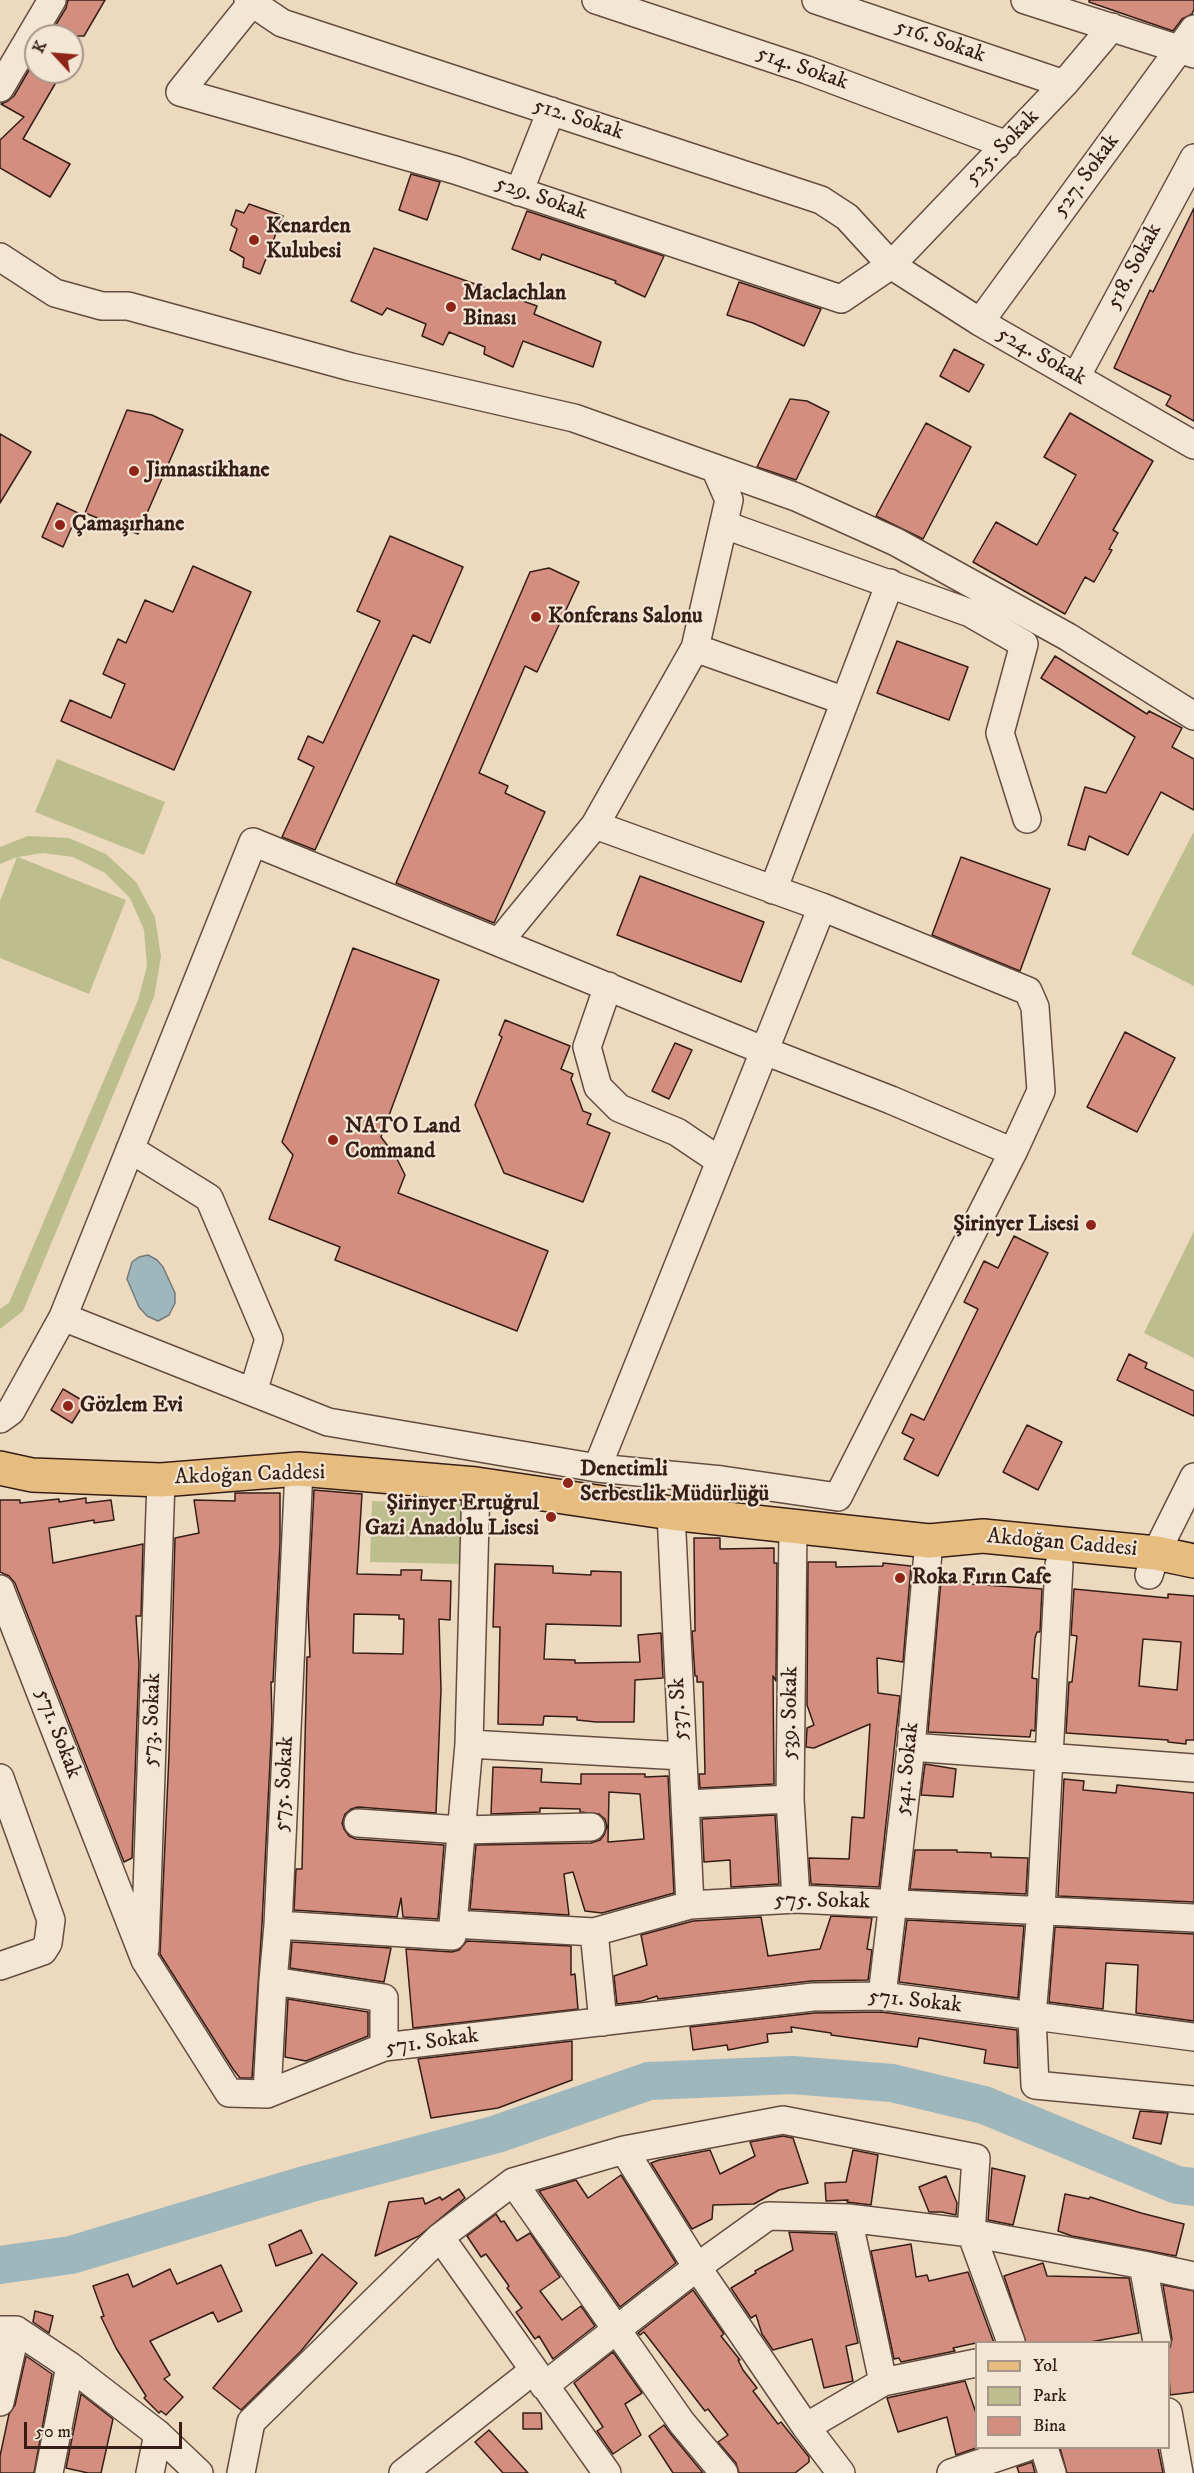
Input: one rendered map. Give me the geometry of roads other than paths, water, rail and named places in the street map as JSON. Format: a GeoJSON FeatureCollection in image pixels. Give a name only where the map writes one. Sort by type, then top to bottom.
{"type":"FeatureCollection","features":[{"type":"Feature","properties":{"kind":"main road","name":"Akdoğan Caddesi"},"geometry":{"type":"LineString","coordinates":[[0,1468],[32,1475],[161,1480],[299,1469],[476,1484],[671,1513],[929,1540],[983,1536],[1153,1564],[1194,1581]]}},
{"type":"Feature","properties":{"kind":"main road","name":"Akdoğan Caddesi"},"geometry":{"type":"LineString","coordinates":[[929,1540],[979,1558],[1059,1565],[1194,1561]]}},
{"type":"Feature","properties":{"kind":"street"},"geometry":{"type":"LineString","coordinates":[[0,88],[52,0]]}},
{"type":"Feature","properties":{"kind":"street","name":"514. Sokak"},"geometry":{"type":"LineString","coordinates":[[596,0],[807,70],[1007,145]]}},
{"type":"Feature","properties":{"kind":"street","name":"516. Sokak"},"geometry":{"type":"LineString","coordinates":[[816,0],[1064,84]]}},
{"type":"Feature","properties":{"kind":"street"},"geometry":{"type":"LineString","coordinates":[[1025,0],[1112,27],[1189,44]]}},
{"type":"Feature","properties":{"kind":"street","name":"529. Sokak"},"geometry":{"type":"LineString","coordinates":[[251,1],[180,92],[455,170],[841,299],[891,265]]}},
{"type":"Feature","properties":{"kind":"street","name":"512. Sokak"},"geometry":{"type":"LineString","coordinates":[[251,1],[282,23],[821,200],[847,217],[891,265]]}},
{"type":"Feature","properties":{"kind":"street","name":"525. Sokak"},"geometry":{"type":"LineString","coordinates":[[891,265],[1064,84],[1112,27]]}},
{"type":"Feature","properties":{"kind":"street","name":"527. Sokak"},"geometry":{"type":"LineString","coordinates":[[980,322],[1189,44]]}},
{"type":"Feature","properties":{"kind":"street"},"geometry":{"type":"LineString","coordinates":[[519,192],[551,111]]}},
{"type":"Feature","properties":{"kind":"street","name":"518. Sokak"},"geometry":{"type":"LineString","coordinates":[[1076,376],[1194,158]]}},
{"type":"Feature","properties":{"kind":"street"},"geometry":{"type":"LineString","coordinates":[[0,257],[55,293],[102,306],[128,306],[351,367],[574,417],[796,497],[896,542],[1068,637],[1194,716]]}},
{"type":"Feature","properties":{"kind":"street","name":"524. Sokak"},"geometry":{"type":"LineString","coordinates":[[891,265],[980,322],[1194,445]]}},
{"type":"Feature","properties":{"kind":"street"},"geometry":{"type":"LineString","coordinates":[[499,942],[595,825],[695,648],[729,500],[715,468]]}},
{"type":"Feature","properties":{"kind":"street"},"geometry":{"type":"LineString","coordinates":[[725,525],[970,613],[1024,644],[1000,733],[1027,819]]}},
{"type":"Feature","properties":{"kind":"street"},"geometry":{"type":"LineString","coordinates":[[772,890],[890,583]]}},
{"type":"Feature","properties":{"kind":"street"},"geometry":{"type":"LineString","coordinates":[[695,648],[845,701]]}},
{"type":"Feature","properties":{"kind":"street"},"geometry":{"type":"LineString","coordinates":[[63,1317],[328,1422],[597,1468],[722,1480],[837,1497],[1014,1152],[1041,1091],[1035,1007],[1028,991],[822,907],[595,825]]}},
{"type":"Feature","properties":{"kind":"street"},"geometry":{"type":"LineString","coordinates":[[0,1419],[11,1411],[63,1317],[253,842],[1014,1152]]}},
{"type":"Feature","properties":{"kind":"street"},"geometry":{"type":"LineString","coordinates":[[597,1468],[822,907]]}},
{"type":"Feature","properties":{"kind":"street"},"geometry":{"type":"LineString","coordinates":[[608,986],[587,1047],[598,1087],[620,1108],[677,1132],[720,1161]]}},
{"type":"Feature","properties":{"kind":"street"},"geometry":{"type":"LineString","coordinates":[[130,1149],[209,1198],[269,1339],[253,1392]]}},
{"type":"Feature","properties":{"kind":"street","name":"575. Sokak"},"geometry":{"type":"LineString","coordinates":[[299,1469],[278,1924],[594,1932],[690,1905],[796,1899],[1194,1918]]}},
{"type":"Feature","properties":{"kind":"street"},"geometry":{"type":"LineString","coordinates":[[1153,1564],[1194,1477]]}},
{"type":"Feature","properties":{"kind":"street","name":"573. Sokak"},"geometry":{"type":"LineString","coordinates":[[145,1960],[161,1480]]}},
{"type":"Feature","properties":{"kind":"street"},"geometry":{"type":"LineString","coordinates":[[452,1930],[469,1744],[476,1484]]}},
{"type":"Feature","properties":{"kind":"street","name":"537. Sk"},"geometry":{"type":"LineString","coordinates":[[671,1513],[690,1905]]}},
{"type":"Feature","properties":{"kind":"street","name":"539. Sokak"},"geometry":{"type":"LineString","coordinates":[[793,1526],[790,1799],[796,1899]]}},
{"type":"Feature","properties":{"kind":"street","name":"541. Sokak"},"geometry":{"type":"LineString","coordinates":[[882,1996],[911,1747],[929,1540]]}},
{"type":"Feature","properties":{"kind":"street"},"geometry":{"type":"LineString","coordinates":[[1059,1565],[1041,1910],[1032,2016],[1035,2085],[1194,2100]]}},
{"type":"Feature","properties":{"kind":"street","name":"571. Sokak"},"geometry":{"type":"LineString","coordinates":[[0,1589],[145,1960],[229,2093],[267,2094],[384,2047],[813,1997],[882,1996],[1194,2037]]}},
{"type":"Feature","properties":{"kind":"street"},"geometry":{"type":"LineString","coordinates":[[469,1744],[682,1756]]}},
{"type":"Feature","properties":{"kind":"street"},"geometry":{"type":"LineString","coordinates":[[911,1747],[1194,1768]]}},
{"type":"Feature","properties":{"kind":"street"},"geometry":{"type":"LineString","coordinates":[[0,1778],[51,1920],[48,1942],[43,1951],[0,1966]]}},
{"type":"Feature","properties":{"kind":"street"},"geometry":{"type":"LineString","coordinates":[[686,1804],[790,1799]]}},
{"type":"Feature","properties":{"kind":"street"},"geometry":{"type":"LineString","coordinates":[[358,1823],[461,1830],[591,1827]]}},
{"type":"Feature","properties":{"kind":"street"},"geometry":{"type":"LineString","coordinates":[[267,2094],[278,1924]]}},
{"type":"Feature","properties":{"kind":"street"},"geometry":{"type":"LineString","coordinates":[[594,1932],[603,2022]]}},
{"type":"Feature","properties":{"kind":"street"},"geometry":{"type":"LineString","coordinates":[[273,1981],[384,1998],[384,2047]]}},
{"type":"Feature","properties":{"kind":"street"},"geometry":{"type":"LineString","coordinates":[[242,2473],[251,2422],[440,2237],[513,2182],[624,2150],[783,2120],[983,2150],[971,2234],[1010,2341]]}},
{"type":"Feature","properties":{"kind":"street"},"geometry":{"type":"LineString","coordinates":[[624,2150],[697,2267],[806,2427],[841,2473]]}},
{"type":"Feature","properties":{"kind":"street"},"geometry":{"type":"LineString","coordinates":[[513,2182],[682,2423],[724,2473]]}},
{"type":"Feature","properties":{"kind":"street"},"geometry":{"type":"LineString","coordinates":[[403,2473],[539,2378],[616,2330],[697,2267],[768,2216],[848,2218],[971,2234],[1194,2276]]}},
{"type":"Feature","properties":{"kind":"street"},"geometry":{"type":"LineString","coordinates":[[848,2218],[883,2382]]}},
{"type":"Feature","properties":{"kind":"street"},"geometry":{"type":"LineString","coordinates":[[440,2237],[607,2473]]}},
{"type":"Feature","properties":{"kind":"street"},"geometry":{"type":"LineString","coordinates":[[1143,2265],[1157,2341]]}},
{"type":"Feature","properties":{"kind":"street"},"geometry":{"type":"LineString","coordinates":[[0,2402],[8,2330],[70,2366],[158,2434],[199,2473]]}},
{"type":"Feature","properties":{"kind":"street"},"geometry":{"type":"LineString","coordinates":[[806,2427],[883,2382],[975,2363]]}},
{"type":"Feature","properties":{"kind":"street"},"geometry":{"type":"LineString","coordinates":[[49,2473],[70,2366]]}},
{"type":"Feature","properties":{"kind":"street"},"geometry":{"type":"LineString","coordinates":[[1170,2423],[1179,2473]]}},
{"type":"Feature","properties":{"kind":"street"},"geometry":{"type":"LineString","coordinates":[[150,2473],[158,2434]]}},
{"type":"Feature","properties":{"kind":"street"},"geometry":{"type":"LineString","coordinates":[[951,2473],[1022,2449]]}},
{"type":"Feature","properties":{"kind":"street"},"geometry":{"type":"LineString","coordinates":[[1044,2449],[1052,2473]]}},
{"type":"Feature","properties":{"kind":"water"},"geometry":{"type":"Polygon","coordinates":[[[148,1255],[163,1267],[175,1293],[175,1303],[169,1315],[158,1321],[147,1316],[139,1307],[127,1279],[132,1262],[148,1255]]]}},
{"type":"Feature","properties":{"kind":"waterway"},"geometry":{"type":"LineString","coordinates":[[0,2265],[71,2255],[308,2184],[497,2134],[649,2081],[792,2075],[892,2083],[984,2105],[1177,2185],[1194,2187]]}},
{"type":"Feature","properties":{"kind":"place","name":"Kenarden Kulubesi"},"geometry":{"type":"Point","coordinates":[254,240]}},
{"type":"Feature","properties":{"kind":"place","name":"Maclachlan Binası"},"geometry":{"type":"Point","coordinates":[451,307]}},
{"type":"Feature","properties":{"kind":"place","name":"Jimnastikhane"},"geometry":{"type":"Point","coordinates":[134,471]}},
{"type":"Feature","properties":{"kind":"place","name":"Çamaşırhane"},"geometry":{"type":"Point","coordinates":[60,525]}},
{"type":"Feature","properties":{"kind":"place","name":"Konferans Salonu"},"geometry":{"type":"Point","coordinates":[536,617]}},
{"type":"Feature","properties":{"kind":"place","name":"NATO Land Command"},"geometry":{"type":"Point","coordinates":[333,1140]}},
{"type":"Feature","properties":{"kind":"place","name":"Şirinyer Lisesi"},"geometry":{"type":"Point","coordinates":[1091,1225]}},
{"type":"Feature","properties":{"kind":"place","name":"Gözlem Evi"},"geometry":{"type":"Point","coordinates":[68,1406]}},
{"type":"Feature","properties":{"kind":"place","name":"Denetimli Serbestlik Müdürlüğü"},"geometry":{"type":"Point","coordinates":[568,1483]}},
{"type":"Feature","properties":{"kind":"place","name":"Şirinyer Ertuğrul Gazi Anadolu Lisesi"},"geometry":{"type":"Point","coordinates":[551,1517]}},
{"type":"Feature","properties":{"kind":"place","name":"Roka Fırın Cafe"},"geometry":{"type":"Point","coordinates":[900,1578]}}]}
